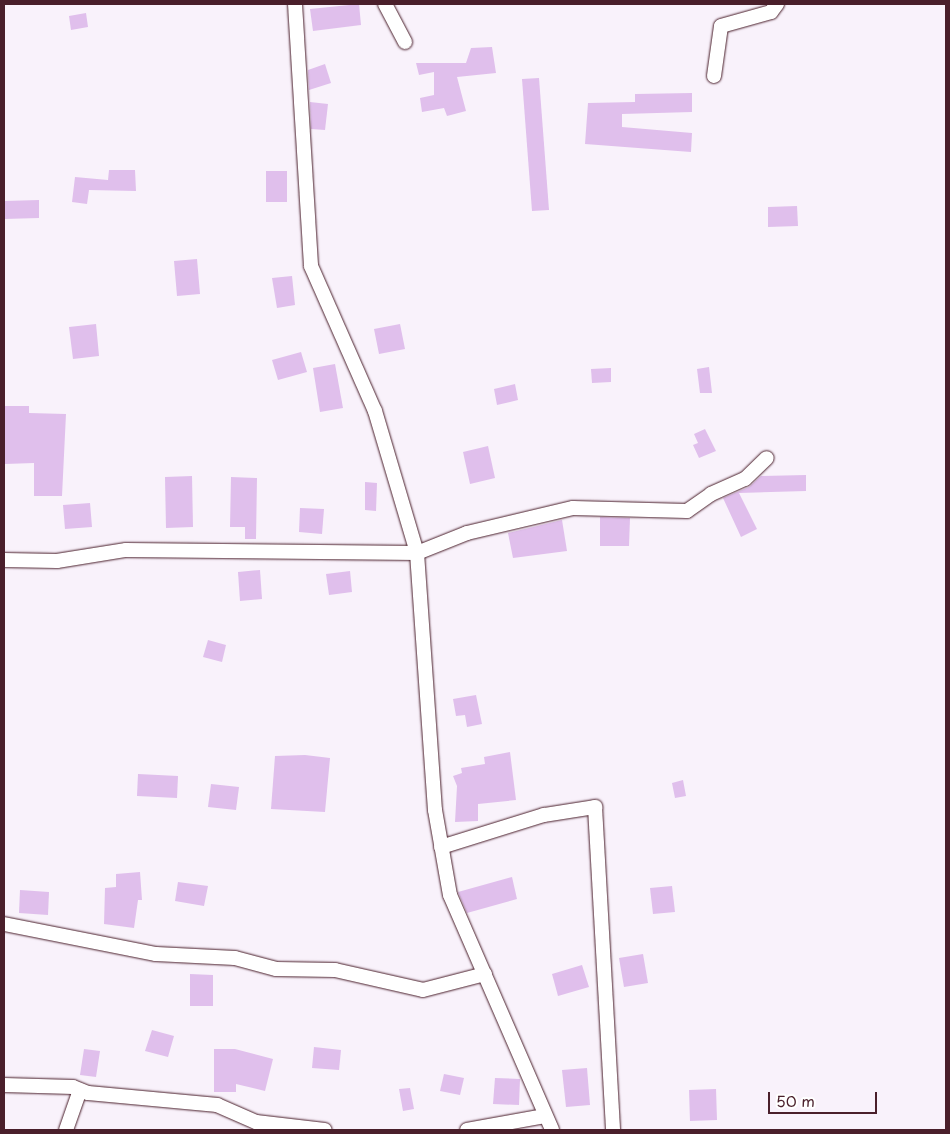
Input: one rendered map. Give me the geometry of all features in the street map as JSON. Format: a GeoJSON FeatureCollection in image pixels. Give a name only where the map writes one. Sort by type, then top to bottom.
{"type":"FeatureCollection","features":[{"type":"Feature","properties":{"kind":"street"},"geometry":{"type":"LineString","coordinates":[[295,4],[311,266],[376,411],[416,553],[435,810],[450,895],[544,1105],[545,1116],[552,1130]]}},
{"type":"Feature","properties":{"kind":"street"},"geometry":{"type":"LineString","coordinates":[[385,4],[405,42]]}},
{"type":"Feature","properties":{"kind":"street"},"geometry":{"type":"LineString","coordinates":[[714,76],[722,26],[771,12],[777,4]]}},
{"type":"Feature","properties":{"kind":"street"},"geometry":{"type":"LineString","coordinates":[[4,560],[57,560],[126,550],[416,553],[467,533],[573,508],[687,511],[711,494],[745,479],[767,458]]}},
{"type":"Feature","properties":{"kind":"street"},"geometry":{"type":"LineString","coordinates":[[442,847],[544,815],[595,806],[613,1130]]}},
{"type":"Feature","properties":{"kind":"street"},"geometry":{"type":"LineString","coordinates":[[4,924],[156,954],[234,958],[276,968],[335,970],[424,990],[486,974]]}},
{"type":"Feature","properties":{"kind":"street"},"geometry":{"type":"LineString","coordinates":[[4,1085],[80,1090],[217,1105],[256,1122],[325,1130]]}},
{"type":"Feature","properties":{"kind":"street"},"geometry":{"type":"LineString","coordinates":[[66,1130],[80,1090]]}},
{"type":"Feature","properties":{"kind":"street"},"geometry":{"type":"LineString","coordinates":[[467,1130],[545,1116]]}},
{"type":"Feature","properties":{"kind":"building"},"geometry":{"type":"Polygon","coordinates":[[[359,4],[361,25],[313,31],[310,9],[359,4]]]}},
{"type":"Feature","properties":{"kind":"building"},"geometry":{"type":"Polygon","coordinates":[[[86,13],[88,27],[71,30],[69,16],[86,13]]]}},
{"type":"Feature","properties":{"kind":"building"},"geometry":{"type":"Polygon","coordinates":[[[492,47],[496,73],[457,77],[466,111],[447,116],[444,108],[422,112],[420,98],[434,95],[434,72],[419,75],[416,63],[466,63],[471,48],[492,47]]]}},
{"type":"Feature","properties":{"kind":"building"},"geometry":{"type":"Polygon","coordinates":[[[325,64],[331,83],[309,90],[308,70],[325,64]]]}},
{"type":"Feature","properties":{"kind":"building"},"geometry":{"type":"Polygon","coordinates":[[[539,78],[549,210],[532,211],[522,79],[539,78]]]}},
{"type":"Feature","properties":{"kind":"building"},"geometry":{"type":"Polygon","coordinates":[[[692,93],[692,112],[622,114],[622,127],[692,133],[691,152],[585,144],[588,103],[635,102],[635,94],[692,93]]]}},
{"type":"Feature","properties":{"kind":"building"},"geometry":{"type":"Polygon","coordinates":[[[310,102],[328,104],[325,130],[311,129],[310,102]]]}},
{"type":"Feature","properties":{"kind":"building"},"geometry":{"type":"Polygon","coordinates":[[[109,170],[135,170],[136,191],[89,190],[87,204],[72,202],[75,177],[108,180],[109,170]]]}},
{"type":"Feature","properties":{"kind":"building"},"geometry":{"type":"Polygon","coordinates":[[[266,171],[287,171],[287,202],[266,202],[266,171]]]}},
{"type":"Feature","properties":{"kind":"building"},"geometry":{"type":"Polygon","coordinates":[[[39,200],[39,218],[4,219],[4,201],[39,200]]]}},
{"type":"Feature","properties":{"kind":"building"},"geometry":{"type":"Polygon","coordinates":[[[797,206],[798,226],[768,227],[768,207],[797,206]]]}},
{"type":"Feature","properties":{"kind":"building"},"geometry":{"type":"Polygon","coordinates":[[[197,259],[200,294],[177,296],[174,261],[197,259]]]}},
{"type":"Feature","properties":{"kind":"building"},"geometry":{"type":"Polygon","coordinates":[[[292,276],[295,305],[277,308],[272,278],[292,276]]]}},
{"type":"Feature","properties":{"kind":"building"},"geometry":{"type":"Polygon","coordinates":[[[96,324],[99,356],[73,359],[69,327],[96,324]]]}},
{"type":"Feature","properties":{"kind":"building"},"geometry":{"type":"Polygon","coordinates":[[[400,324],[405,349],[379,354],[374,329],[400,324]]]}},
{"type":"Feature","properties":{"kind":"building"},"geometry":{"type":"Polygon","coordinates":[[[301,352],[307,372],[278,380],[272,360],[301,352]]]}},
{"type":"Feature","properties":{"kind":"building"},"geometry":{"type":"Polygon","coordinates":[[[335,364],[343,408],[320,412],[313,368],[335,364]]]}},
{"type":"Feature","properties":{"kind":"building"},"geometry":{"type":"Polygon","coordinates":[[[709,367],[712,393],[700,393],[697,369],[709,367]]]}},
{"type":"Feature","properties":{"kind":"building"},"geometry":{"type":"Polygon","coordinates":[[[611,368],[611,382],[592,383],[591,369],[611,368]]]}},
{"type":"Feature","properties":{"kind":"building"},"geometry":{"type":"Polygon","coordinates":[[[515,384],[518,400],[497,405],[494,389],[515,384]]]}},
{"type":"Feature","properties":{"kind":"building"},"geometry":{"type":"Polygon","coordinates":[[[5,406],[29,406],[29,413],[66,414],[62,496],[34,496],[34,463],[5,464],[5,406]]]}},
{"type":"Feature","properties":{"kind":"building"},"geometry":{"type":"Polygon","coordinates":[[[705,429],[716,451],[699,458],[693,445],[698,443],[694,434],[705,429]]]}},
{"type":"Feature","properties":{"kind":"building"},"geometry":{"type":"Polygon","coordinates":[[[488,446],[495,478],[470,484],[463,452],[488,446]]]}},
{"type":"Feature","properties":{"kind":"building"},"geometry":{"type":"Polygon","coordinates":[[[806,475],[806,491],[739,493],[757,529],[741,537],[723,498],[749,487],[761,476],[806,475]]]}},
{"type":"Feature","properties":{"kind":"building"},"geometry":{"type":"Polygon","coordinates":[[[192,476],[193,527],[166,528],[165,477],[192,476]]]}},
{"type":"Feature","properties":{"kind":"building"},"geometry":{"type":"Polygon","coordinates":[[[231,477],[257,478],[256,539],[245,539],[245,527],[230,527],[231,477]]]}},
{"type":"Feature","properties":{"kind":"building"},"geometry":{"type":"Polygon","coordinates":[[[365,482],[377,483],[376,511],[365,510],[365,482]]]}},
{"type":"Feature","properties":{"kind":"building"},"geometry":{"type":"Polygon","coordinates":[[[90,503],[92,527],[65,529],[63,505],[90,503]]]}},
{"type":"Feature","properties":{"kind":"building"},"geometry":{"type":"Polygon","coordinates":[[[300,508],[324,509],[322,534],[299,532],[300,508]]]}},
{"type":"Feature","properties":{"kind":"building"},"geometry":{"type":"Polygon","coordinates":[[[600,517],[630,518],[629,546],[600,546],[600,517]]]}},
{"type":"Feature","properties":{"kind":"building"},"geometry":{"type":"Polygon","coordinates":[[[562,520],[567,551],[513,558],[508,533],[562,520]]]}},
{"type":"Feature","properties":{"kind":"building"},"geometry":{"type":"Polygon","coordinates":[[[260,570],[262,599],[240,601],[238,572],[260,570]]]}},
{"type":"Feature","properties":{"kind":"building"},"geometry":{"type":"Polygon","coordinates":[[[350,571],[352,592],[329,595],[326,574],[350,571]]]}},
{"type":"Feature","properties":{"kind":"building"},"geometry":{"type":"Polygon","coordinates":[[[208,640],[226,645],[222,662],[203,657],[208,640]]]}},
{"type":"Feature","properties":{"kind":"building"},"geometry":{"type":"Polygon","coordinates":[[[476,695],[482,724],[467,727],[465,715],[456,716],[453,699],[476,695]]]}},
{"type":"Feature","properties":{"kind":"building"},"geometry":{"type":"Polygon","coordinates":[[[510,752],[516,800],[478,804],[478,821],[455,822],[457,786],[453,776],[462,773],[461,768],[485,764],[484,757],[510,752]]]}},
{"type":"Feature","properties":{"kind":"building"},"geometry":{"type":"Polygon","coordinates":[[[305,755],[330,758],[325,812],[271,809],[275,756],[305,755]]]}},
{"type":"Feature","properties":{"kind":"building"},"geometry":{"type":"Polygon","coordinates":[[[138,774],[178,776],[177,798],[137,796],[138,774]]]}},
{"type":"Feature","properties":{"kind":"building"},"geometry":{"type":"Polygon","coordinates":[[[683,780],[686,796],[675,798],[672,783],[683,780]]]}},
{"type":"Feature","properties":{"kind":"building"},"geometry":{"type":"Polygon","coordinates":[[[211,784],[239,787],[236,810],[208,807],[211,784]]]}},
{"type":"Feature","properties":{"kind":"building"},"geometry":{"type":"Polygon","coordinates":[[[140,872],[142,900],[138,900],[134,928],[104,924],[105,888],[116,887],[116,874],[140,872]]]}},
{"type":"Feature","properties":{"kind":"building"},"geometry":{"type":"Polygon","coordinates":[[[512,877],[517,899],[467,913],[458,892],[512,877]]]}},
{"type":"Feature","properties":{"kind":"building"},"geometry":{"type":"Polygon","coordinates":[[[178,882],[208,886],[204,906],[175,901],[178,882]]]}},
{"type":"Feature","properties":{"kind":"building"},"geometry":{"type":"Polygon","coordinates":[[[672,886],[675,912],[653,914],[650,888],[672,886]]]}},
{"type":"Feature","properties":{"kind":"building"},"geometry":{"type":"Polygon","coordinates":[[[20,890],[49,892],[48,915],[19,913],[20,890]]]}},
{"type":"Feature","properties":{"kind":"building"},"geometry":{"type":"Polygon","coordinates":[[[643,954],[648,983],[624,987],[619,958],[643,954]]]}},
{"type":"Feature","properties":{"kind":"building"},"geometry":{"type":"Polygon","coordinates":[[[582,965],[589,987],[558,996],[552,974],[582,965]]]}},
{"type":"Feature","properties":{"kind":"building"},"geometry":{"type":"Polygon","coordinates":[[[190,974],[213,975],[213,1006],[190,1006],[190,974]]]}},
{"type":"Feature","properties":{"kind":"building"},"geometry":{"type":"Polygon","coordinates":[[[152,1030],[174,1036],[168,1057],[145,1051],[152,1030]]]}},
{"type":"Feature","properties":{"kind":"building"},"geometry":{"type":"Polygon","coordinates":[[[314,1047],[341,1050],[339,1070],[312,1068],[314,1047]]]}},
{"type":"Feature","properties":{"kind":"building"},"geometry":{"type":"Polygon","coordinates":[[[84,1049],[100,1051],[96,1077],[80,1075],[84,1049]]]}},
{"type":"Feature","properties":{"kind":"building"},"geometry":{"type":"Polygon","coordinates":[[[214,1049],[235,1049],[273,1059],[265,1091],[236,1084],[236,1092],[214,1092],[214,1049]]]}},
{"type":"Feature","properties":{"kind":"building"},"geometry":{"type":"Polygon","coordinates":[[[587,1068],[590,1105],[566,1107],[562,1070],[587,1068]]]}},
{"type":"Feature","properties":{"kind":"building"},"geometry":{"type":"Polygon","coordinates":[[[444,1074],[464,1078],[460,1095],[440,1091],[444,1074]]]}},
{"type":"Feature","properties":{"kind":"building"},"geometry":{"type":"Polygon","coordinates":[[[495,1078],[520,1079],[519,1105],[493,1104],[495,1078]]]}},
{"type":"Feature","properties":{"kind":"building"},"geometry":{"type":"Polygon","coordinates":[[[410,1088],[414,1109],[403,1111],[399,1089],[410,1088]]]}},
{"type":"Feature","properties":{"kind":"building"},"geometry":{"type":"Polygon","coordinates":[[[716,1089],[717,1120],[690,1121],[689,1090],[716,1089]]]}}]}
